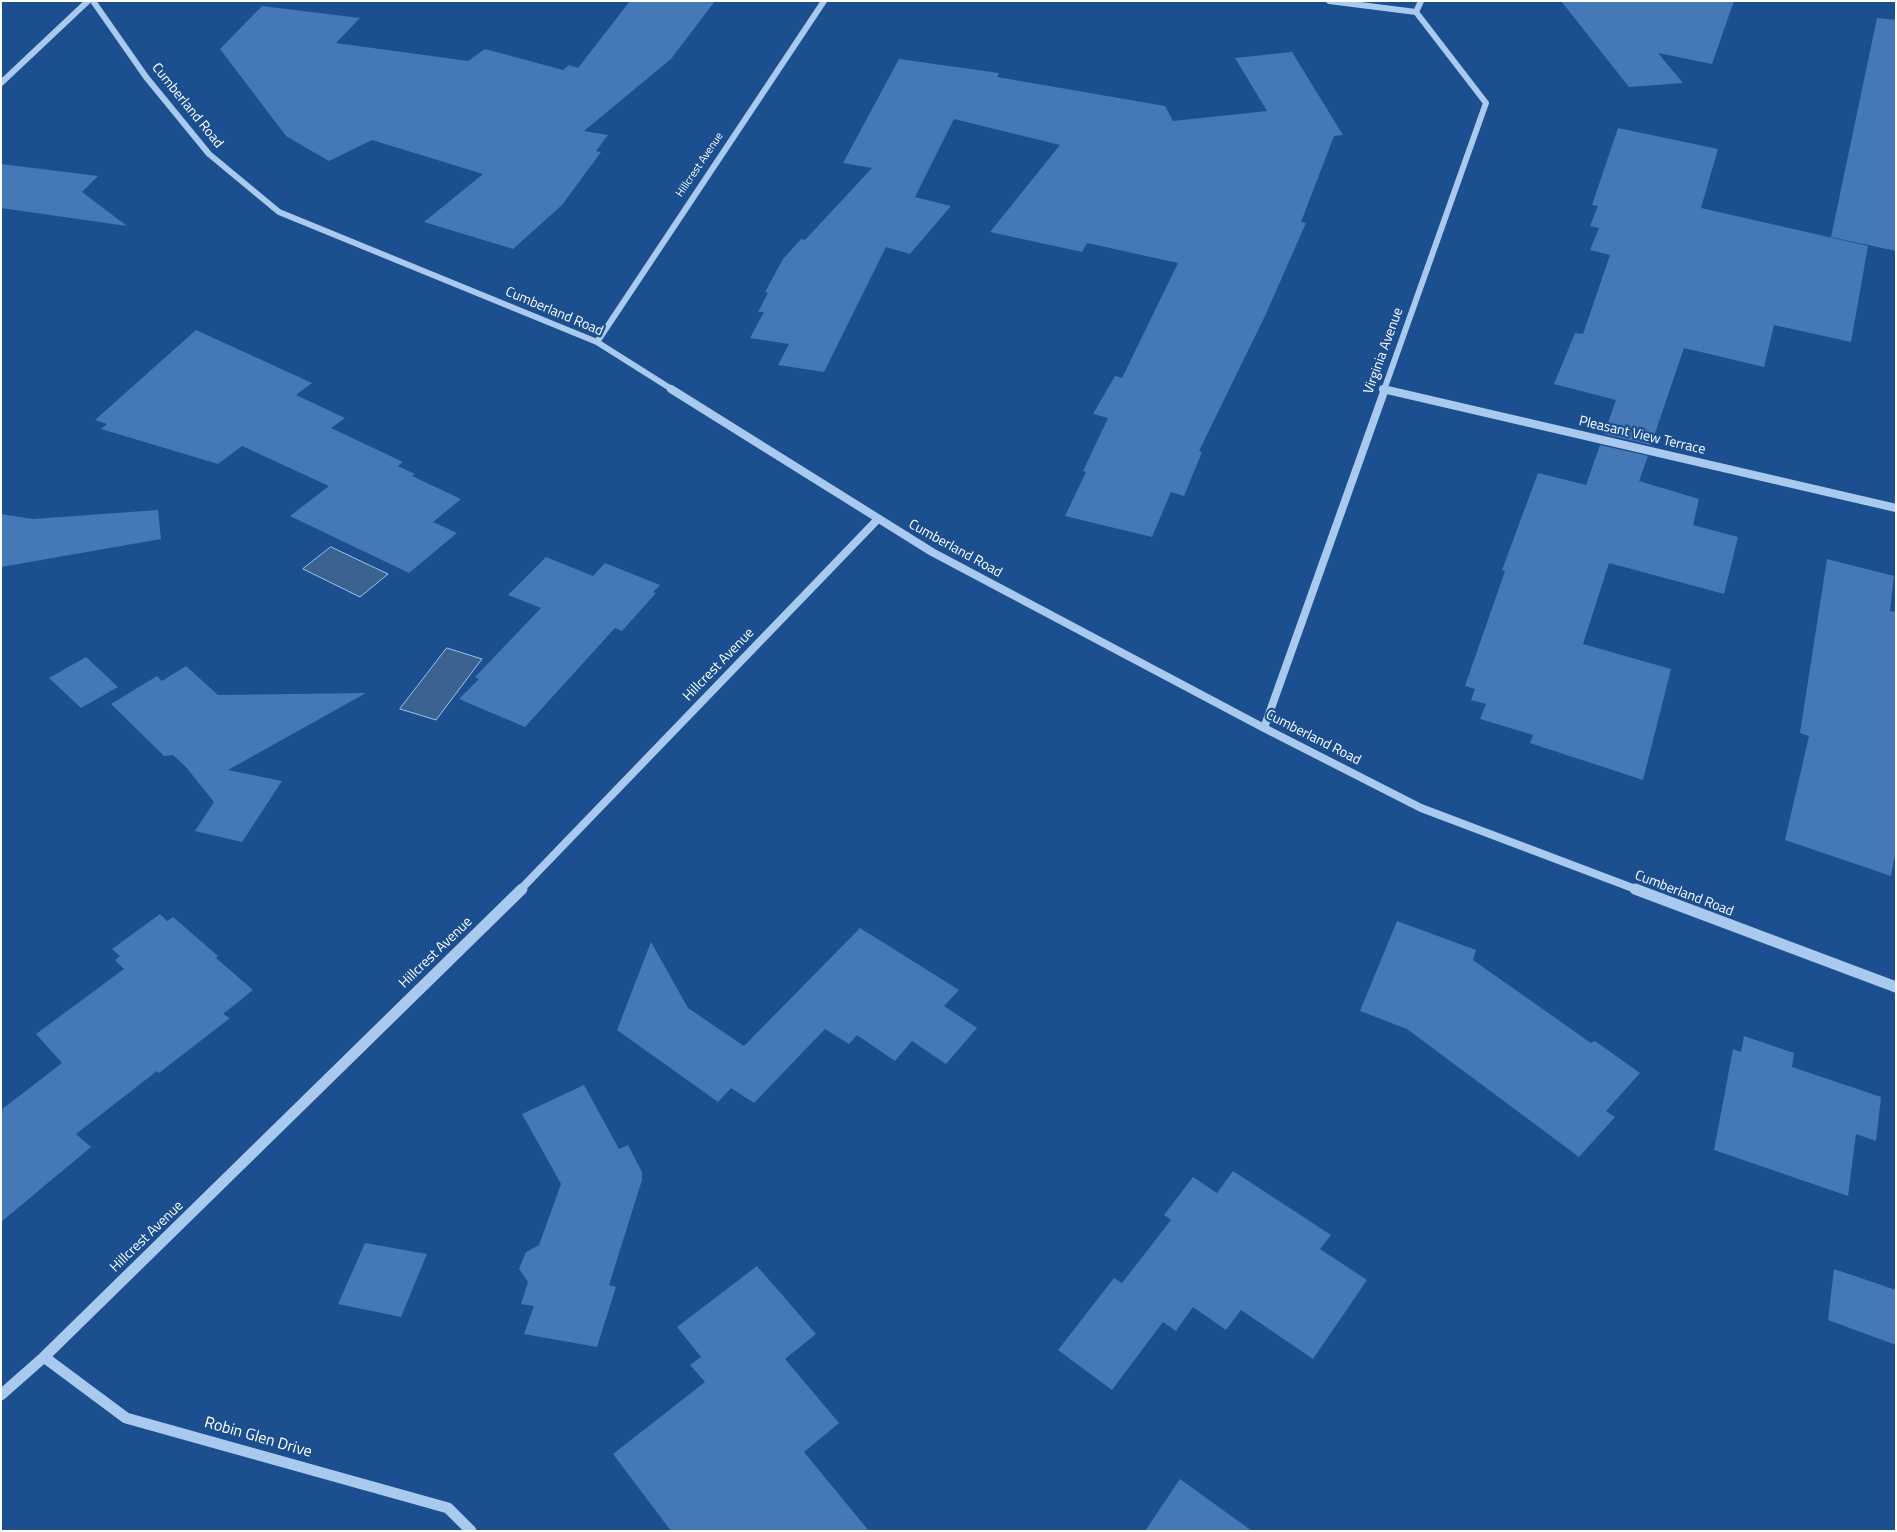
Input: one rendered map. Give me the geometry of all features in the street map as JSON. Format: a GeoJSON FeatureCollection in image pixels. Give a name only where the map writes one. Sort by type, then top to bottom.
{"type":"FeatureCollection","features":[{"type":"Feature","properties":{"kind":"street"},"geometry":{"type":"LineString","coordinates":[[1,83],[88,1]]}},
{"type":"Feature","properties":{"kind":"street","name":"Cumberland Road"},"geometry":{"type":"LineString","coordinates":[[93,1],[146,77],[209,154],[279,212],[597,342],[932,552],[1264,728],[1422,808],[1896,987]]}},
{"type":"Feature","properties":{"kind":"street","name":"Hillcrest Avenue"},"geometry":{"type":"LineString","coordinates":[[597,342],[824,1]]}},
{"type":"Feature","properties":{"kind":"street"},"geometry":{"type":"LineString","coordinates":[[1329,1],[1416,12],[1421,1]]}},
{"type":"Feature","properties":{"kind":"street","name":"Virginia Avenue"},"geometry":{"type":"LineString","coordinates":[[1264,728],[1486,103],[1416,12]]}},
{"type":"Feature","properties":{"kind":"street","name":"Pleasant View Terrace"},"geometry":{"type":"LineString","coordinates":[[1383,389],[1896,508]]}},
{"type":"Feature","properties":{"kind":"street","name":"Hillcrest Avenue"},"geometry":{"type":"LineString","coordinates":[[1,1395],[44,1357],[563,848],[878,519]]}},
{"type":"Feature","properties":{"kind":"street","name":"Robin Glen Drive"},"geometry":{"type":"LineString","coordinates":[[44,1357],[126,1418],[448,1508],[471,1531]]}},
{"type":"Feature","properties":{"kind":"water"},"geometry":{"type":"Polygon","coordinates":[[[331,547],[388,574],[360,597],[303,569],[331,547]]]}},
{"type":"Feature","properties":{"kind":"water"},"geometry":{"type":"Polygon","coordinates":[[[447,648],[482,659],[436,720],[400,709],[447,648]]]}},
{"type":"Feature","properties":{"kind":"building"},"geometry":{"type":"Polygon","coordinates":[[[630,1],[715,1],[671,59],[584,131],[608,135],[596,151],[601,152],[562,205],[513,249],[424,222],[483,174],[372,140],[329,161],[286,136],[220,49],[262,6],[360,18],[336,43],[468,61],[485,49],[563,70],[569,65],[578,68],[630,1]]]}},
{"type":"Feature","properties":{"kind":"building"},"geometry":{"type":"Polygon","coordinates":[[[1561,1],[1734,1],[1712,64],[1658,53],[1683,83],[1629,87],[1561,1]]]}},
{"type":"Feature","properties":{"kind":"building"},"geometry":{"type":"Polygon","coordinates":[[[1877,18],[1896,20],[1896,251],[1831,237],[1877,18]]]}},
{"type":"Feature","properties":{"kind":"building"},"geometry":{"type":"Polygon","coordinates":[[[1292,52],[1343,135],[1334,136],[1301,222],[1306,223],[1265,316],[1199,451],[1202,452],[1184,496],[1171,492],[1152,537],[1065,516],[1086,472],[1083,471],[1108,418],[1093,414],[1115,376],[1122,378],[1178,263],[1087,243],[1082,252],[990,232],[1060,145],[954,119],[915,197],[951,206],[910,254],[886,247],[824,372],[778,365],[789,344],[750,338],[764,312],[758,312],[768,293],[765,292],[783,259],[801,239],[805,240],[872,168],[843,163],[899,59],[999,73],[997,77],[1165,106],[1173,121],[1267,111],[1235,58],[1292,52]]]}},
{"type":"Feature","properties":{"kind":"building"},"geometry":{"type":"Polygon","coordinates":[[[1618,128],[1718,149],[1701,208],[1868,246],[1851,342],[1774,325],[1764,367],[1684,348],[1651,445],[1604,434],[1616,400],[1554,384],[1575,333],[1583,334],[1610,255],[1590,250],[1599,228],[1590,226],[1598,206],[1592,205],[1618,128]]]}},
{"type":"Feature","properties":{"kind":"building"},"geometry":{"type":"Polygon","coordinates":[[[1,164],[98,176],[82,192],[127,226],[1,208],[1,164]]]}},
{"type":"Feature","properties":{"kind":"building"},"geometry":{"type":"Polygon","coordinates":[[[196,330],[312,383],[296,395],[345,418],[331,428],[403,462],[398,466],[415,474],[412,476],[461,499],[433,522],[457,533],[409,573],[290,516],[329,486],[242,446],[218,464],[101,429],[107,424],[95,420],[196,330]]]}},
{"type":"Feature","properties":{"kind":"building"},"geometry":{"type":"Polygon","coordinates":[[[1600,445],[1648,456],[1639,481],[1699,499],[1693,525],[1738,537],[1724,594],[1609,563],[1583,644],[1671,669],[1643,780],[1530,743],[1533,735],[1480,719],[1486,704],[1471,700],[1475,689],[1465,686],[1505,571],[1502,570],[1538,473],[1586,485],[1600,445]]]}},
{"type":"Feature","properties":{"kind":"building"},"geometry":{"type":"Polygon","coordinates":[[[158,510],[161,539],[1,567],[1,514],[33,519],[158,510]]]}},
{"type":"Feature","properties":{"kind":"building"},"geometry":{"type":"Polygon","coordinates":[[[546,557],[593,576],[605,563],[660,585],[653,592],[656,593],[622,631],[615,628],[525,727],[459,699],[479,679],[475,677],[541,608],[508,595],[546,557]]]}},
{"type":"Feature","properties":{"kind":"building"},"geometry":{"type":"Polygon","coordinates":[[[1827,559],[1894,576],[1890,611],[1896,612],[1896,850],[1891,876],[1785,840],[1809,736],[1800,733],[1827,559]]]}},
{"type":"Feature","properties":{"kind":"building"},"geometry":{"type":"Polygon","coordinates":[[[86,657],[118,687],[81,708],[49,678],[86,657]]]}},
{"type":"Feature","properties":{"kind":"building"},"geometry":{"type":"Polygon","coordinates":[[[186,666],[218,695],[366,693],[228,770],[282,781],[242,842],[195,831],[214,802],[186,767],[173,755],[164,756],[111,704],[157,676],[162,681],[186,666]]]}},
{"type":"Feature","properties":{"kind":"building"},"geometry":{"type":"Polygon","coordinates":[[[160,914],[167,921],[173,917],[218,956],[216,958],[253,990],[223,1014],[230,1018],[159,1073],[157,1071],[76,1134],[91,1147],[1,1222],[1,1110],[62,1063],[36,1034],[124,969],[115,960],[120,956],[112,949],[160,914]]]}},
{"type":"Feature","properties":{"kind":"building"},"geometry":{"type":"Polygon","coordinates":[[[1397,921],[1476,950],[1473,960],[1591,1043],[1595,1041],[1640,1073],[1606,1111],[1615,1117],[1579,1157],[1407,1029],[1360,1011],[1397,921]]]}},
{"type":"Feature","properties":{"kind":"building"},"geometry":{"type":"Polygon","coordinates":[[[860,928],[959,990],[944,1006],[977,1028],[946,1064],[912,1041],[895,1061],[857,1035],[849,1044],[825,1029],[754,1103],[731,1088],[718,1102],[617,1030],[651,942],[688,1008],[744,1046],[860,928]]]}},
{"type":"Feature","properties":{"kind":"building"},"geometry":{"type":"Polygon","coordinates":[[[1744,1036],[1794,1053],[1792,1067],[1881,1097],[1876,1141],[1856,1134],[1848,1196],[1714,1150],[1733,1049],[1741,1052],[1744,1036]]]}},
{"type":"Feature","properties":{"kind":"building"},"geometry":{"type":"Polygon","coordinates":[[[584,1085],[619,1149],[628,1145],[642,1172],[642,1180],[609,1285],[616,1287],[597,1347],[524,1334],[534,1306],[521,1304],[528,1282],[519,1269],[526,1252],[539,1245],[561,1184],[522,1114],[584,1085]]]}},
{"type":"Feature","properties":{"kind":"building"},"geometry":{"type":"Polygon","coordinates":[[[1233,1171],[1331,1235],[1320,1249],[1367,1280],[1313,1359],[1241,1310],[1226,1330],[1193,1307],[1176,1331],[1163,1322],[1112,1390],[1058,1350],[1114,1278],[1122,1283],[1171,1220],[1164,1215],[1193,1177],[1217,1193],[1233,1171]]]}},
{"type":"Feature","properties":{"kind":"building"},"geometry":{"type":"Polygon","coordinates":[[[365,1243],[427,1254],[401,1317],[338,1304],[365,1243]]]}},
{"type":"Feature","properties":{"kind":"building"},"geometry":{"type":"Polygon","coordinates":[[[757,1266],[816,1334],[785,1359],[839,1423],[804,1452],[869,1531],[671,1531],[613,1454],[705,1382],[690,1365],[701,1357],[677,1327],[757,1266]]]}},
{"type":"Feature","properties":{"kind":"building"},"geometry":{"type":"Polygon","coordinates":[[[1834,1269],[1896,1290],[1896,1345],[1828,1320],[1834,1269]]]}},
{"type":"Feature","properties":{"kind":"building"},"geometry":{"type":"Polygon","coordinates":[[[1180,1479],[1252,1531],[1145,1531],[1180,1479]]]}}]}
